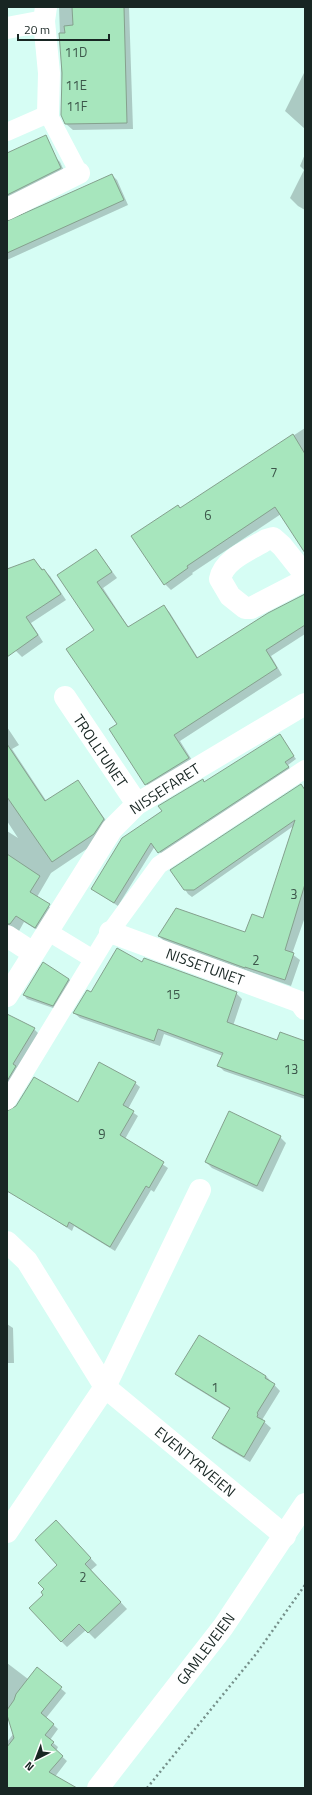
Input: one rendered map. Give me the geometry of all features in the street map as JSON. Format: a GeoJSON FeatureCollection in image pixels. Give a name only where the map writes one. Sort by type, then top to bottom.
{"type":"FeatureCollection","features":[{"type":"Feature","properties":{"kind":"street"},"geometry":{"type":"LineString","coordinates":[[7,28],[45,14],[49,72],[48,114]]}},
{"type":"Feature","properties":{"kind":"street"},"geometry":{"type":"LineString","coordinates":[[7,209],[79,173]]}},
{"type":"Feature","properties":{"kind":"street"},"geometry":{"type":"LineString","coordinates":[[305,575],[282,546],[273,538],[266,540],[227,564],[222,571],[220,579],[230,596],[245,608],[251,608],[305,580]]}},
{"type":"Feature","properties":{"kind":"street","name":"TROLLTUNET"},"geometry":{"type":"LineString","coordinates":[[65,697],[137,804]]}},
{"type":"Feature","properties":{"kind":"street","name":"NISSEFARET"},"geometry":{"type":"LineString","coordinates":[[7,996],[112,829],[137,804],[305,704]]}},
{"type":"Feature","properties":{"kind":"street","name":"NISSETUNET"},"geometry":{"type":"LineString","coordinates":[[110,932],[304,1001]]}},
{"type":"Feature","properties":{"kind":"street"},"geometry":{"type":"LineString","coordinates":[[7,936],[33,953]]}},
{"type":"Feature","properties":{"kind":"street"},"geometry":{"type":"LineString","coordinates":[[7,1532],[105,1387],[200,1190]]}},
{"type":"Feature","properties":{"kind":"street","name":"EVENTYRVEIEN"},"geometry":{"type":"LineString","coordinates":[[7,1242],[27,1261],[105,1387],[285,1536]]}},
{"type":"Feature","properties":{"kind":"street","name":"GAMLEVEIEN"},"geometry":{"type":"LineString","coordinates":[[98,1788],[223,1627],[305,1504]]}},
{"type":"Feature","properties":{"kind":"lane"},"geometry":{"type":"LineString","coordinates":[[7,132],[48,114],[79,173]]}},
{"type":"Feature","properties":{"kind":"lane"},"geometry":{"type":"LineString","coordinates":[[7,1101],[110,932],[158,865],[305,769]]}},
{"type":"Feature","properties":{"kind":"lane"},"geometry":{"type":"LineString","coordinates":[[47,931],[93,959]]}},
{"type":"Feature","properties":{"kind":"path"},"geometry":{"type":"LineString","coordinates":[[147,1788],[256,1654],[305,1585]]}},
{"type":"Feature","properties":{"kind":"building"},"geometry":{"type":"Polygon","coordinates":[[[72,7],[124,7],[127,123],[65,124],[61,115],[62,73],[59,33],[65,33],[64,26],[73,25],[72,7]]]}},
{"type":"Feature","properties":{"kind":"building"},"geometry":{"type":"Polygon","coordinates":[[[46,135],[61,168],[7,195],[7,153],[46,135]]]}},
{"type":"Feature","properties":{"kind":"building"},"geometry":{"type":"Polygon","coordinates":[[[112,174],[124,200],[7,253],[7,221],[112,174]]]}},
{"type":"Feature","properties":{"kind":"building"},"geometry":{"type":"Polygon","coordinates":[[[293,434],[305,454],[305,553],[275,507],[187,566],[188,568],[164,585],[131,536],[178,505],[180,508],[293,434]]]}},
{"type":"Feature","properties":{"kind":"building"},"geometry":{"type":"Polygon","coordinates":[[[96,549],[112,572],[97,582],[128,627],[164,605],[197,658],[268,613],[305,594],[305,625],[266,650],[277,668],[174,735],[189,758],[145,785],[109,729],[117,724],[66,649],[94,630],[57,575],[96,549]]]}},
{"type":"Feature","properties":{"kind":"building"},"geometry":{"type":"Polygon","coordinates":[[[34,559],[42,570],[44,569],[61,594],[26,617],[38,635],[7,657],[7,569],[34,559]]]}},
{"type":"Feature","properties":{"kind":"building"},"geometry":{"type":"Polygon","coordinates":[[[280,734],[294,756],[285,762],[289,767],[158,853],[151,843],[114,903],[91,889],[122,838],[162,811],[158,806],[203,779],[204,782],[280,734]]]}},
{"type":"Feature","properties":{"kind":"building"},"geometry":{"type":"Polygon","coordinates":[[[7,744],[45,801],[78,780],[104,819],[94,834],[52,862],[7,797],[7,744]]]}},
{"type":"Feature","properties":{"kind":"building"},"geometry":{"type":"Polygon","coordinates":[[[301,784],[305,790],[305,884],[285,950],[294,953],[285,980],[245,968],[158,936],[176,908],[245,932],[252,914],[263,918],[295,820],[194,890],[184,890],[170,870],[301,784]]]}},
{"type":"Feature","properties":{"kind":"building"},"geometry":{"type":"Polygon","coordinates":[[[7,854],[40,876],[30,892],[50,904],[35,928],[16,916],[10,924],[7,924],[7,854]]]}},
{"type":"Feature","properties":{"kind":"building"},"geometry":{"type":"Polygon","coordinates":[[[117,948],[142,962],[144,958],[237,992],[227,1022],[277,1040],[280,1032],[305,1041],[305,1096],[217,1066],[223,1053],[158,1029],[154,1041],[73,1013],[87,990],[91,992],[117,948]]]}},
{"type":"Feature","properties":{"kind":"building"},"geometry":{"type":"Polygon","coordinates":[[[43,962],[69,979],[53,1006],[23,995],[43,962]]]}},
{"type":"Feature","properties":{"kind":"building"},"geometry":{"type":"Polygon","coordinates":[[[7,1014],[35,1028],[13,1064],[16,1066],[7,1081],[7,1014]]]}},
{"type":"Feature","properties":{"kind":"building"},"geometry":{"type":"Polygon","coordinates":[[[99,1062],[136,1082],[123,1105],[134,1111],[120,1135],[164,1162],[149,1188],[146,1186],[110,1247],[69,1222],[67,1227],[7,1191],[7,1111],[16,1106],[34,1077],[78,1102],[99,1062]]]}},
{"type":"Feature","properties":{"kind":"building"},"geometry":{"type":"Polygon","coordinates":[[[229,1111],[281,1136],[257,1186],[205,1162],[229,1111]]]}},
{"type":"Feature","properties":{"kind":"building"},"geometry":{"type":"Polygon","coordinates":[[[199,1335],[266,1376],[265,1378],[275,1384],[257,1413],[257,1417],[265,1421],[244,1457],[212,1438],[230,1408],[175,1374],[199,1335]]]}},
{"type":"Feature","properties":{"kind":"building"},"geometry":{"type":"Polygon","coordinates":[[[56,1520],[91,1558],[85,1564],[121,1602],[88,1633],[79,1624],[61,1642],[29,1608],[43,1595],[41,1592],[44,1589],[38,1583],[57,1565],[35,1540],[56,1520]]]}},
{"type":"Feature","properties":{"kind":"building"},"geometry":{"type":"Polygon","coordinates":[[[37,1667],[62,1687],[41,1713],[54,1724],[45,1735],[54,1742],[51,1745],[63,1756],[49,1772],[77,1788],[7,1788],[7,1747],[14,1738],[7,1715],[7,1710],[16,1694],[37,1667]]]}}]}
